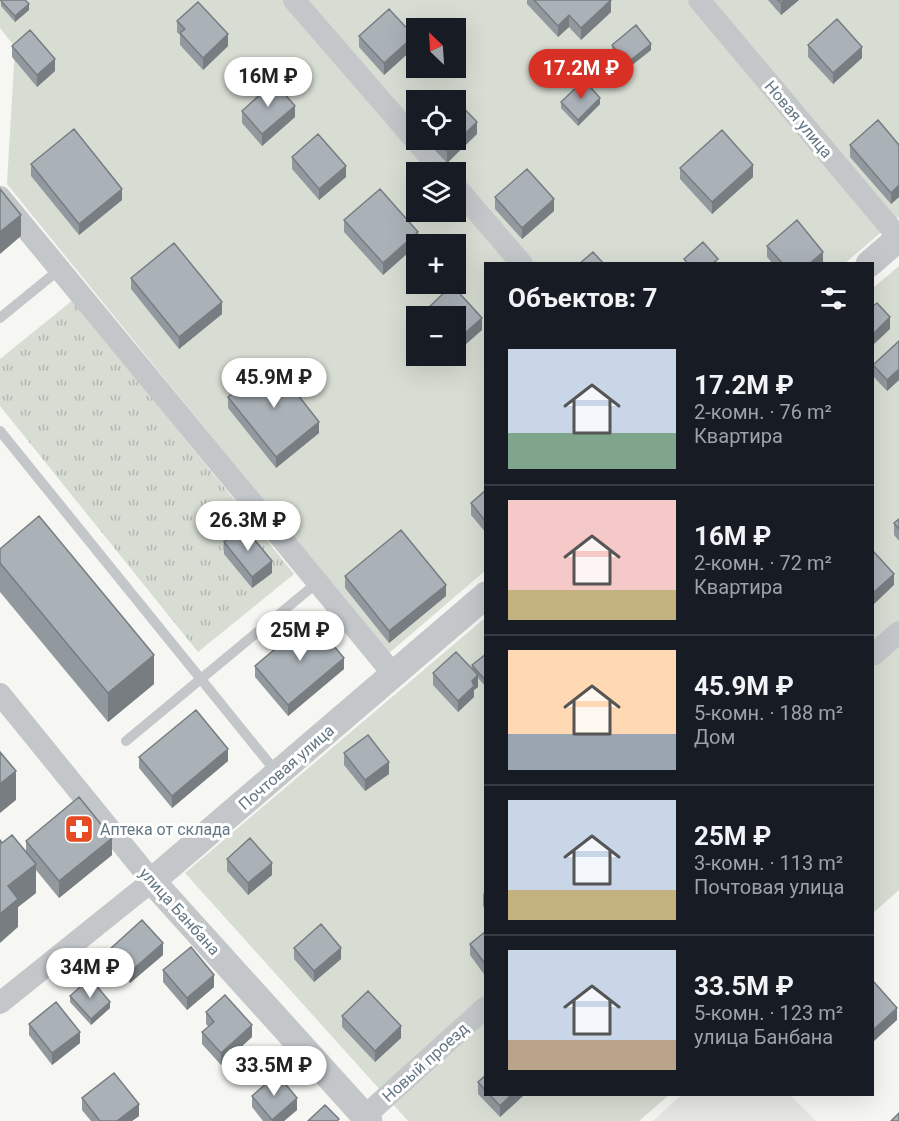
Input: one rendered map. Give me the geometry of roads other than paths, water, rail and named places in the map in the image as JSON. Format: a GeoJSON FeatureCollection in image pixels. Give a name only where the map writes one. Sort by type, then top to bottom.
{"type":"FeatureCollection","features":[{"type":"Feature","properties":{"kind":"street"},"geometry":{"type":"LineString","coordinates":[[294,0],[434,162]]}},
{"type":"Feature","properties":{"kind":"street","name":"Новая улица"},"geometry":{"type":"LineString","coordinates":[[699,0],[899,238]]}},
{"type":"Feature","properties":{"kind":"street"},"geometry":{"type":"LineString","coordinates":[[0,197],[394,675]]}},
{"type":"Feature","properties":{"kind":"street"},"geometry":{"type":"LineString","coordinates":[[466,200],[520,262]]}},
{"type":"Feature","properties":{"kind":"street"},"geometry":{"type":"LineString","coordinates":[[870,262],[899,238]]}},
{"type":"Feature","properties":{"kind":"street","name":"Почтовая улица"},"geometry":{"type":"LineString","coordinates":[[0,1003],[152,881],[484,597]]}},
{"type":"Feature","properties":{"kind":"street"},"geometry":{"type":"LineString","coordinates":[[874,655],[899,632]]}},
{"type":"Feature","properties":{"kind":"street","name":"улица Банбана"},"geometry":{"type":"LineString","coordinates":[[0,694],[152,881],[367,1119]]}},
{"type":"Feature","properties":{"kind":"street","name":"Новый проезд"},"geometry":{"type":"LineString","coordinates":[[367,1119],[484,1009]]}},
{"type":"Feature","properties":{"kind":"lane"},"geometry":{"type":"LineString","coordinates":[[0,318],[60,269]]}},
{"type":"Feature","properties":{"kind":"lane"},"geometry":{"type":"LineString","coordinates":[[0,431],[278,774]]}},
{"type":"Feature","properties":{"kind":"lane"},"geometry":{"type":"LineString","coordinates":[[126,741],[318,582]]}},
{"type":"Feature","properties":{"kind":"place","name":"Аптека от склада"},"geometry":{"type":"Point","coordinates":[79,829]}}]}
